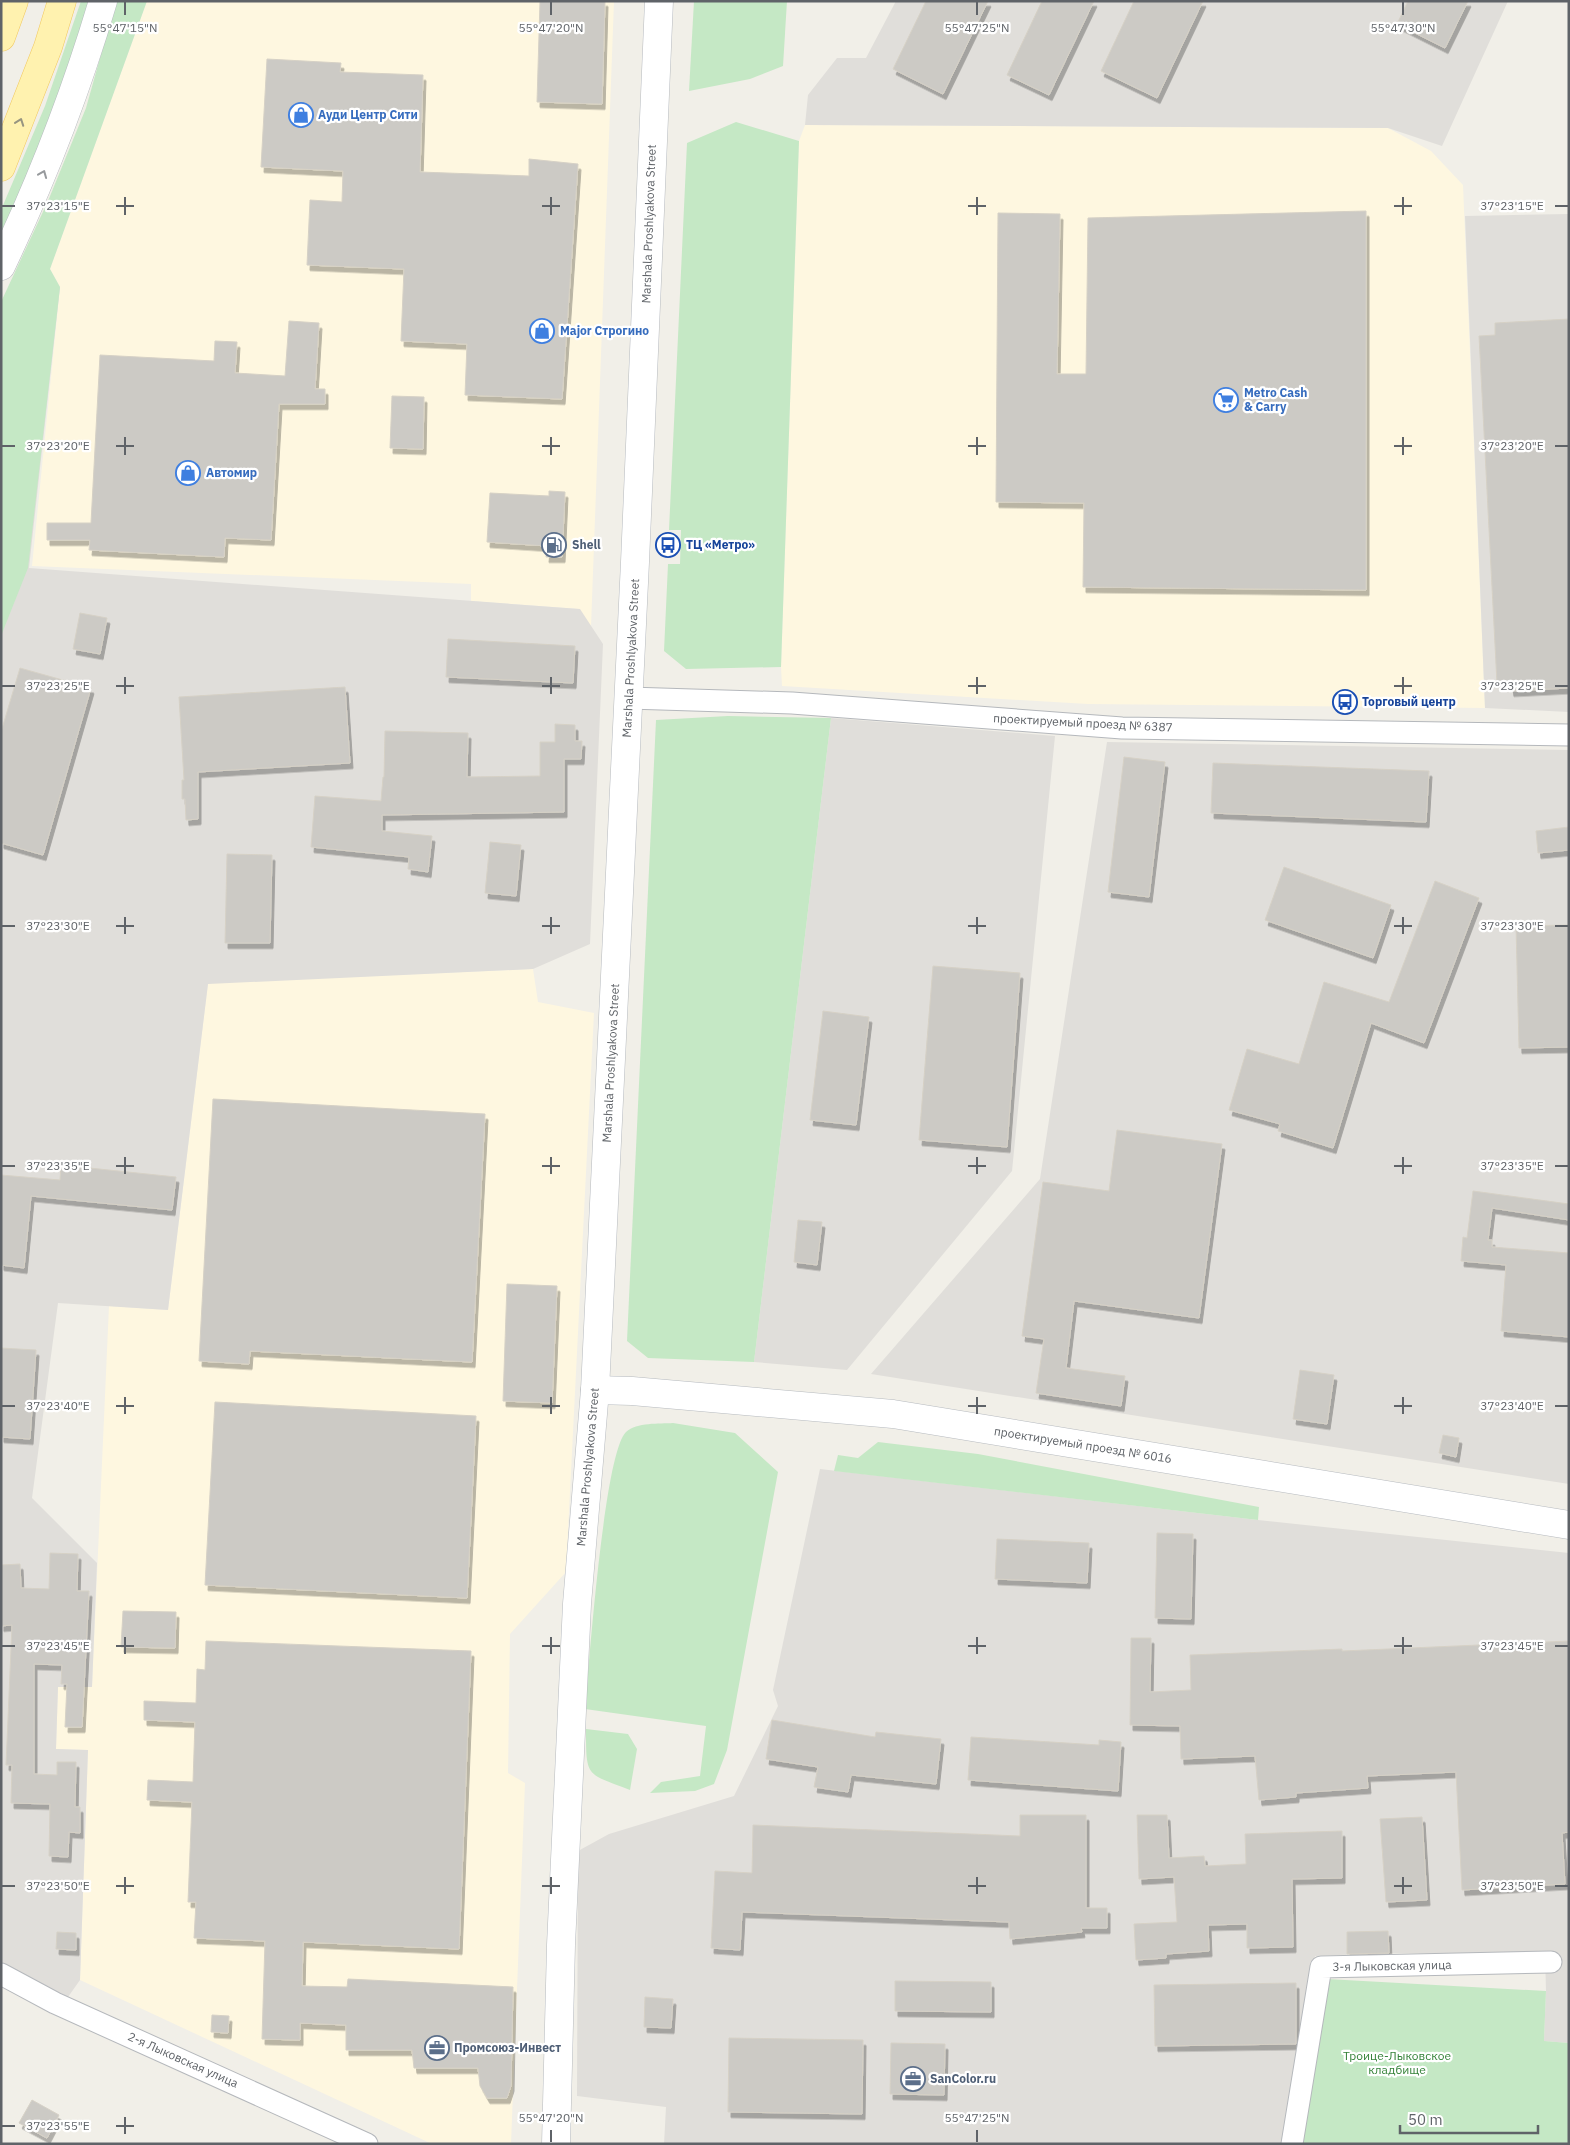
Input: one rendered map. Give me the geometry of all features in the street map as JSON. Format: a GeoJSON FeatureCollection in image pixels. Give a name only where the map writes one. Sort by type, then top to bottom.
{"type":"FeatureCollection","features":[{"type":"Feature","properties":{"kind":"main road"},"geometry":{"type":"LineString","coordinates":[[1,37],[14,1]]}},
{"type":"Feature","properties":{"kind":"main road"},"geometry":{"type":"LineString","coordinates":[[1,168],[48,47],[62,1]]}},
{"type":"Feature","properties":{"kind":"main road"},"geometry":{"type":"LineString","coordinates":[[1,266],[38,184],[66,113],[103,1]]}},
{"type":"Feature","properties":{"kind":"main road","name":"Marshala Proshlyakova Street"},"geometry":{"type":"LineString","coordinates":[[554,2137],[577,1604],[595,1390],[629,698],[659,1]]}},
{"type":"Feature","properties":{"kind":"main road","name":"проектируемый проезд № 6016"},"geometry":{"type":"LineString","coordinates":[[595,1390],[632,1391],[893,1414],[1569,1525]]}},
{"type":"Feature","properties":{"kind":"street","name":"проектируемый проезд № 6387"},"geometry":{"type":"LineString","coordinates":[[629,698],[792,702],[1122,728],[1569,735]]}},
{"type":"Feature","properties":{"kind":"street","name":"3-я Лыковская улица"},"geometry":{"type":"LineString","coordinates":[[1292,2144],[1321,1967],[1551,1962]]}},
{"type":"Feature","properties":{"kind":"street","name":"2-я Лыковская улица"},"geometry":{"type":"LineString","coordinates":[[1,1974],[55,2003],[367,2144]]}},
{"type":"Feature","properties":{"kind":"shaded area"},"geometry":{"type":"Polygon","coordinates":[[[147,1],[614,1],[591,627],[579,609],[471,601],[471,584],[32,566],[60,287],[50,269],[147,1]]]}},
{"type":"Feature","properties":{"kind":"shaded area"},"geometry":{"type":"Polygon","coordinates":[[[896,1],[1508,1],[1442,146],[1388,128],[805,125],[808,95],[837,58],[866,58],[896,1]]]}},
{"type":"Feature","properties":{"kind":"shaded area"},"geometry":{"type":"Polygon","coordinates":[[[805,125],[1388,128],[1431,151],[1463,185],[1485,708],[1088,704],[782,686],[781,667],[799,141],[805,125]]]}},
{"type":"Feature","properties":{"kind":"shaded area"},"geometry":{"type":"Polygon","coordinates":[[[1569,214],[1569,712],[1485,708],[1465,216],[1569,214]]]}},
{"type":"Feature","properties":{"kind":"shaded area"},"geometry":{"type":"Polygon","coordinates":[[[60,287],[29,568],[580,609],[603,644],[590,944],[533,969],[208,984],[168,1310],[58,1303],[32,1498],[97,1563],[92,1687],[58,1687],[56,1749],[88,1750],[80,1980],[68,1997],[1,1962],[1,343],[60,287]]]}},
{"type":"Feature","properties":{"kind":"shaded area"},"geometry":{"type":"Polygon","coordinates":[[[831,718],[1055,736],[1012,1171],[847,1370],[754,1362],[831,718]]]}},
{"type":"Feature","properties":{"kind":"shaded area"},"geometry":{"type":"Polygon","coordinates":[[[1107,742],[1569,750],[1569,1484],[871,1374],[1040,1179],[1107,742]]]}},
{"type":"Feature","properties":{"kind":"shaded area"},"geometry":{"type":"Polygon","coordinates":[[[533,969],[538,1002],[594,1013],[566,1572],[510,1634],[508,1773],[525,1783],[511,2144],[432,2144],[80,1980],[88,1750],[56,1749],[58,1687],[92,1687],[109,1306],[168,1310],[208,983],[533,969]]]}},
{"type":"Feature","properties":{"kind":"shaded area"},"geometry":{"type":"Polygon","coordinates":[[[820,1469],[1258,1520],[1569,1553],[1569,2043],[1544,2041],[1545,1954],[1389,1953],[1315,1956],[1285,2144],[664,2144],[666,2107],[577,2096],[578,1851],[609,1834],[734,1796],[778,1706],[773,1690],[820,1469]]]}},
{"type":"Feature","properties":{"kind":"green space"},"geometry":{"type":"Polygon","coordinates":[[[81,1],[93,1],[82,37],[1,243],[1,210],[45,106],[81,1]]]}},
{"type":"Feature","properties":{"kind":"green space"},"geometry":{"type":"Polygon","coordinates":[[[116,1],[147,1],[50,269],[60,287],[28,568],[1,636],[1,302],[48,201],[86,108],[116,1]]]}},
{"type":"Feature","properties":{"kind":"green space"},"geometry":{"type":"Polygon","coordinates":[[[694,1],[787,1],[783,66],[750,79],[689,91],[694,1]]]}},
{"type":"Feature","properties":{"kind":"green space"},"geometry":{"type":"Polygon","coordinates":[[[736,122],[799,141],[781,667],[686,669],[664,651],[668,564],[680,564],[681,530],[669,530],[687,143],[736,122]]]}},
{"type":"Feature","properties":{"kind":"green space"},"geometry":{"type":"Polygon","coordinates":[[[728,716],[831,718],[754,1362],[648,1358],[627,1341],[656,720],[728,716]]]}},
{"type":"Feature","properties":{"kind":"green space"},"geometry":{"type":"Polygon","coordinates":[[[673,1423],[735,1433],[778,1472],[727,1750],[714,1784],[695,1791],[650,1793],[661,1782],[700,1776],[706,1726],[585,1709],[604,1518],[618,1448],[626,1432],[631,1429],[648,1424],[673,1423]]]}},
{"type":"Feature","properties":{"kind":"green space"},"geometry":{"type":"Polygon","coordinates":[[[878,1442],[978,1454],[1259,1507],[1258,1520],[834,1471],[838,1455],[858,1458],[878,1442]]]}},
{"type":"Feature","properties":{"kind":"green space"},"geometry":{"type":"Polygon","coordinates":[[[586,1729],[628,1734],[637,1749],[630,1790],[605,1780],[592,1772],[588,1765],[586,1729]]]}},
{"type":"Feature","properties":{"kind":"green space","name":"Троице-Лыковское кладбище"},"geometry":{"type":"Polygon","coordinates":[[[1327,1979],[1546,1991],[1544,2041],[1569,2043],[1569,2144],[1303,2144],[1327,1979]]]}},
{"type":"Feature","properties":{"kind":"building"},"geometry":{"type":"Polygon","coordinates":[[[540,1],[605,1],[602,104],[537,102],[540,1]]]}},
{"type":"Feature","properties":{"kind":"building"},"geometry":{"type":"Polygon","coordinates":[[[926,1],[988,1],[943,94],[893,69],[926,1]]]}},
{"type":"Feature","properties":{"kind":"building"},"geometry":{"type":"Polygon","coordinates":[[[1042,1],[1094,1],[1049,95],[1007,75],[1042,1]]]}},
{"type":"Feature","properties":{"kind":"building"},"geometry":{"type":"Polygon","coordinates":[[[1134,1],[1203,1],[1157,98],[1101,71],[1134,1]]]}},
{"type":"Feature","properties":{"kind":"building"},"geometry":{"type":"Polygon","coordinates":[[[1408,1],[1468,1],[1445,48],[1397,24],[1408,1]]]}},
{"type":"Feature","properties":{"kind":"building"},"geometry":{"type":"Polygon","coordinates":[[[267,59],[341,63],[340,72],[423,75],[420,172],[529,176],[529,159],[578,164],[562,399],[465,395],[467,344],[401,341],[404,269],[307,265],[310,200],[342,202],[343,171],[261,167],[267,59]]]}},
{"type":"Feature","properties":{"kind":"building","name":"Metro Cash & Carry"},"geometry":{"type":"Polygon","coordinates":[[[1366,211],[1366,590],[1083,587],[1084,503],[996,502],[998,213],[1060,214],[1057,374],[1086,374],[1088,218],[1366,211]]]}},
{"type":"Feature","properties":{"kind":"building"},"geometry":{"type":"Polygon","coordinates":[[[1569,319],[1569,688],[1511,691],[1510,683],[1497,684],[1479,336],[1495,335],[1495,323],[1569,319]]]}},
{"type":"Feature","properties":{"kind":"building"},"geometry":{"type":"Polygon","coordinates":[[[289,321],[319,323],[315,389],[325,389],[325,404],[279,404],[271,540],[225,538],[224,557],[89,550],[90,540],[47,540],[47,523],[91,523],[100,355],[214,361],[215,341],[237,342],[235,373],[285,376],[289,321]]]}},
{"type":"Feature","properties":{"kind":"building"},"geometry":{"type":"Polygon","coordinates":[[[392,396],[424,397],[423,449],[390,448],[392,396]]]}},
{"type":"Feature","properties":{"kind":"building"},"geometry":{"type":"Polygon","coordinates":[[[549,491],[565,492],[562,557],[546,557],[547,546],[487,542],[490,493],[549,496],[549,491]]]}},
{"type":"Feature","properties":{"kind":"building"},"geometry":{"type":"Polygon","coordinates":[[[80,613],[107,618],[100,654],[73,649],[80,613]]]}},
{"type":"Feature","properties":{"kind":"building"},"geometry":{"type":"Polygon","coordinates":[[[448,639],[575,646],[573,683],[446,677],[448,639]]]}},
{"type":"Feature","properties":{"kind":"building"},"geometry":{"type":"Polygon","coordinates":[[[20,668],[91,688],[43,855],[1,843],[1,732],[20,668]]]}},
{"type":"Feature","properties":{"kind":"building"},"geometry":{"type":"Polygon","coordinates":[[[345,687],[350,763],[198,772],[198,819],[186,820],[185,799],[182,799],[182,780],[184,780],[179,697],[345,687]]]}},
{"type":"Feature","properties":{"kind":"building"},"geometry":{"type":"Polygon","coordinates":[[[555,724],[575,725],[575,741],[582,741],[581,759],[564,759],[564,812],[382,815],[382,831],[432,836],[428,872],[408,869],[409,857],[311,847],[315,796],[381,801],[384,777],[385,731],[468,733],[467,777],[540,776],[540,742],[555,742],[555,724]]]}},
{"type":"Feature","properties":{"kind":"building"},"geometry":{"type":"Polygon","coordinates":[[[1124,757],[1165,762],[1149,897],[1108,892],[1124,757]]]}},
{"type":"Feature","properties":{"kind":"building"},"geometry":{"type":"Polygon","coordinates":[[[1213,763],[1429,771],[1426,822],[1211,813],[1213,763]]]}},
{"type":"Feature","properties":{"kind":"building"},"geometry":{"type":"Polygon","coordinates":[[[1569,827],[1569,850],[1538,853],[1536,831],[1569,827]]]}},
{"type":"Feature","properties":{"kind":"building"},"geometry":{"type":"Polygon","coordinates":[[[490,842],[521,845],[516,896],[485,893],[490,842]]]}},
{"type":"Feature","properties":{"kind":"building"},"geometry":{"type":"Polygon","coordinates":[[[227,854],[272,855],[270,943],[225,943],[227,854]]]}},
{"type":"Feature","properties":{"kind":"building"},"geometry":{"type":"Polygon","coordinates":[[[1284,867],[1391,905],[1373,958],[1265,920],[1284,867]]]}},
{"type":"Feature","properties":{"kind":"building"},"geometry":{"type":"Polygon","coordinates":[[[1435,881],[1479,898],[1424,1043],[1371,1023],[1333,1148],[1278,1131],[1280,1124],[1229,1110],[1247,1049],[1299,1064],[1324,982],[1389,1002],[1435,881]]]}},
{"type":"Feature","properties":{"kind":"building"},"geometry":{"type":"Polygon","coordinates":[[[1569,925],[1569,1047],[1519,1048],[1516,926],[1569,925]]]}},
{"type":"Feature","properties":{"kind":"building"},"geometry":{"type":"Polygon","coordinates":[[[933,966],[1020,973],[1007,1147],[919,1140],[933,966]]]}},
{"type":"Feature","properties":{"kind":"building"},"geometry":{"type":"Polygon","coordinates":[[[823,1011],[869,1017],[856,1125],[810,1120],[823,1011]]]}},
{"type":"Feature","properties":{"kind":"building"},"geometry":{"type":"Polygon","coordinates":[[[213,1099],[485,1114],[472,1362],[250,1351],[249,1364],[199,1361],[213,1099]]]}},
{"type":"Feature","properties":{"kind":"building"},"geometry":{"type":"Polygon","coordinates":[[[1117,1130],[1222,1144],[1199,1318],[1074,1301],[1066,1368],[1125,1376],[1121,1406],[1036,1393],[1044,1339],[1022,1336],[1043,1182],[1109,1191],[1117,1130]]]}},
{"type":"Feature","properties":{"kind":"building"},"geometry":{"type":"Polygon","coordinates":[[[61,1165],[176,1177],[172,1210],[31,1196],[24,1268],[1,1265],[1,1175],[60,1180],[61,1165]]]}},
{"type":"Feature","properties":{"kind":"building"},"geometry":{"type":"Polygon","coordinates":[[[1473,1191],[1569,1204],[1569,1220],[1492,1208],[1488,1240],[1492,1240],[1492,1247],[1569,1253],[1569,1337],[1501,1331],[1506,1265],[1461,1261],[1463,1237],[1467,1238],[1473,1191]]]}},
{"type":"Feature","properties":{"kind":"building"},"geometry":{"type":"Polygon","coordinates":[[[798,1220],[822,1222],[817,1265],[794,1262],[798,1220]]]}},
{"type":"Feature","properties":{"kind":"building"},"geometry":{"type":"Polygon","coordinates":[[[507,1284],[557,1286],[552,1403],[503,1401],[507,1284]]]}},
{"type":"Feature","properties":{"kind":"building"},"geometry":{"type":"Polygon","coordinates":[[[1,1348],[36,1350],[30,1439],[1,1437],[1,1348]]]}},
{"type":"Feature","properties":{"kind":"building"},"geometry":{"type":"Polygon","coordinates":[[[1300,1370],[1334,1375],[1327,1424],[1293,1419],[1300,1370]]]}},
{"type":"Feature","properties":{"kind":"building"},"geometry":{"type":"Polygon","coordinates":[[[215,1402],[476,1416],[467,1598],[205,1585],[215,1402]]]}},
{"type":"Feature","properties":{"kind":"building"},"geometry":{"type":"Polygon","coordinates":[[[1443,1435],[1459,1438],[1456,1457],[1439,1453],[1443,1435]]]}},
{"type":"Feature","properties":{"kind":"building"},"geometry":{"type":"Polygon","coordinates":[[[1157,1533],[1193,1534],[1191,1619],[1155,1618],[1157,1533]]]}},
{"type":"Feature","properties":{"kind":"building"},"geometry":{"type":"Polygon","coordinates":[[[997,1539],[1089,1543],[1087,1583],[995,1579],[997,1539]]]}},
{"type":"Feature","properties":{"kind":"building"},"geometry":{"type":"Polygon","coordinates":[[[50,1553],[78,1554],[77,1591],[89,1591],[82,1727],[65,1727],[67,1684],[61,1684],[62,1665],[34,1664],[34,1774],[57,1775],[57,1762],[76,1762],[75,1807],[80,1807],[80,1833],[69,1832],[68,1857],[49,1856],[50,1804],[11,1803],[12,1765],[6,1765],[12,1625],[1,1626],[1,1565],[20,1564],[21,1588],[49,1589],[50,1553]]]}},
{"type":"Feature","properties":{"kind":"building"},"geometry":{"type":"Polygon","coordinates":[[[123,1611],[176,1612],[175,1648],[121,1647],[123,1611]]]}},
{"type":"Feature","properties":{"kind":"building"},"geometry":{"type":"Polygon","coordinates":[[[1131,1638],[1151,1638],[1150,1692],[1191,1690],[1190,1655],[1342,1649],[1342,1651],[1569,1641],[1569,1832],[1562,1833],[1565,1884],[1462,1890],[1456,1772],[1367,1776],[1368,1788],[1296,1793],[1296,1797],[1259,1800],[1255,1756],[1181,1759],[1180,1726],[1130,1725],[1131,1638]]]}},
{"type":"Feature","properties":{"kind":"building"},"geometry":{"type":"Polygon","coordinates":[[[206,1641],[471,1651],[459,1949],[303,1942],[302,1986],[347,1987],[348,1979],[513,1987],[511,2086],[507,2098],[487,2098],[480,2086],[478,2068],[414,2068],[412,2050],[346,2050],[346,2025],[300,2023],[300,2040],[262,2039],[265,1941],[194,1938],[196,1902],[188,1902],[192,1802],[147,1800],[148,1780],[193,1782],[195,1722],[144,1720],[144,1701],[196,1703],[197,1669],[205,1670],[206,1641]]]}},
{"type":"Feature","properties":{"kind":"building"},"geometry":{"type":"Polygon","coordinates":[[[772,1720],[875,1737],[876,1732],[941,1739],[936,1784],[851,1775],[848,1792],[814,1787],[818,1767],[766,1759],[772,1720]]]}},
{"type":"Feature","properties":{"kind":"building"},"geometry":{"type":"Polygon","coordinates":[[[971,1737],[1099,1745],[1099,1740],[1121,1742],[1118,1791],[968,1780],[971,1737]]]}},
{"type":"Feature","properties":{"kind":"building"},"geometry":{"type":"Polygon","coordinates":[[[1020,1815],[1086,1815],[1086,1908],[1107,1908],[1107,1928],[1081,1928],[1082,1932],[1010,1939],[1009,1922],[742,1912],[740,1950],[711,1948],[715,1871],[752,1873],[753,1825],[1020,1836],[1020,1815]]]}},
{"type":"Feature","properties":{"kind":"building"},"geometry":{"type":"Polygon","coordinates":[[[1137,1815],[1167,1815],[1169,1858],[1204,1856],[1205,1866],[1246,1864],[1245,1834],[1342,1831],[1342,1878],[1292,1879],[1293,1947],[1247,1948],[1247,1924],[1208,1925],[1209,1951],[1166,1954],[1166,1958],[1136,1960],[1134,1924],[1177,1922],[1174,1877],[1139,1879],[1137,1815]]]}},
{"type":"Feature","properties":{"kind":"building"},"geometry":{"type":"Polygon","coordinates":[[[1422,1817],[1427,1900],[1386,1902],[1380,1819],[1422,1817]]]}},
{"type":"Feature","properties":{"kind":"building"},"geometry":{"type":"Polygon","coordinates":[[[1388,1931],[1389,1953],[1347,1954],[1347,1932],[1388,1931]]]}},
{"type":"Feature","properties":{"kind":"building"},"geometry":{"type":"Polygon","coordinates":[[[57,1932],[76,1933],[76,1950],[56,1949],[57,1932]]]}},
{"type":"Feature","properties":{"kind":"building"},"geometry":{"type":"Polygon","coordinates":[[[895,1981],[991,1982],[991,2012],[895,2011],[895,1981]]]}},
{"type":"Feature","properties":{"kind":"building"},"geometry":{"type":"Polygon","coordinates":[[[1296,1983],[1296,2044],[1155,2046],[1154,1985],[1296,1983]]]}},
{"type":"Feature","properties":{"kind":"building"},"geometry":{"type":"Polygon","coordinates":[[[645,1997],[673,1999],[671,2028],[644,2027],[645,1997]]]}},
{"type":"Feature","properties":{"kind":"building"},"geometry":{"type":"Polygon","coordinates":[[[212,2015],[229,2016],[228,2033],[211,2032],[212,2015]]]}},
{"type":"Feature","properties":{"kind":"building"},"geometry":{"type":"Polygon","coordinates":[[[729,2038],[863,2040],[862,2114],[728,2112],[729,2038]]]}},
{"type":"Feature","properties":{"kind":"building"},"geometry":{"type":"Polygon","coordinates":[[[891,2043],[945,2044],[944,2095],[890,2094],[891,2043]]]}},
{"type":"Feature","properties":{"kind":"building"},"geometry":{"type":"Polygon","coordinates":[[[32,2100],[59,2115],[47,2138],[19,2123],[32,2100]]]}},
{"type":"Feature","properties":{"kind":"place","name":"Ауди Центр Сити"},"geometry":{"type":"Point","coordinates":[301,115]}},
{"type":"Feature","properties":{"kind":"place","name":"Major Строгино"},"geometry":{"type":"Point","coordinates":[542,331]}},
{"type":"Feature","properties":{"kind":"place","name":"Metro Cash & Carry"},"geometry":{"type":"Point","coordinates":[1226,400]}},
{"type":"Feature","properties":{"kind":"place","name":"Автомир"},"geometry":{"type":"Point","coordinates":[188,473]}},
{"type":"Feature","properties":{"kind":"place","name":"Shell"},"geometry":{"type":"Point","coordinates":[554,545]}},
{"type":"Feature","properties":{"kind":"place","name":"ТЦ «Метро»"},"geometry":{"type":"Point","coordinates":[668,545]}},
{"type":"Feature","properties":{"kind":"place","name":"Торговый центр"},"geometry":{"type":"Point","coordinates":[1345,702]}},
{"type":"Feature","properties":{"kind":"place","name":"Промсоюз-Инвест"},"geometry":{"type":"Point","coordinates":[437,2048]}},
{"type":"Feature","properties":{"kind":"place","name":"SanColor.ru"},"geometry":{"type":"Point","coordinates":[913,2079]}}]}
